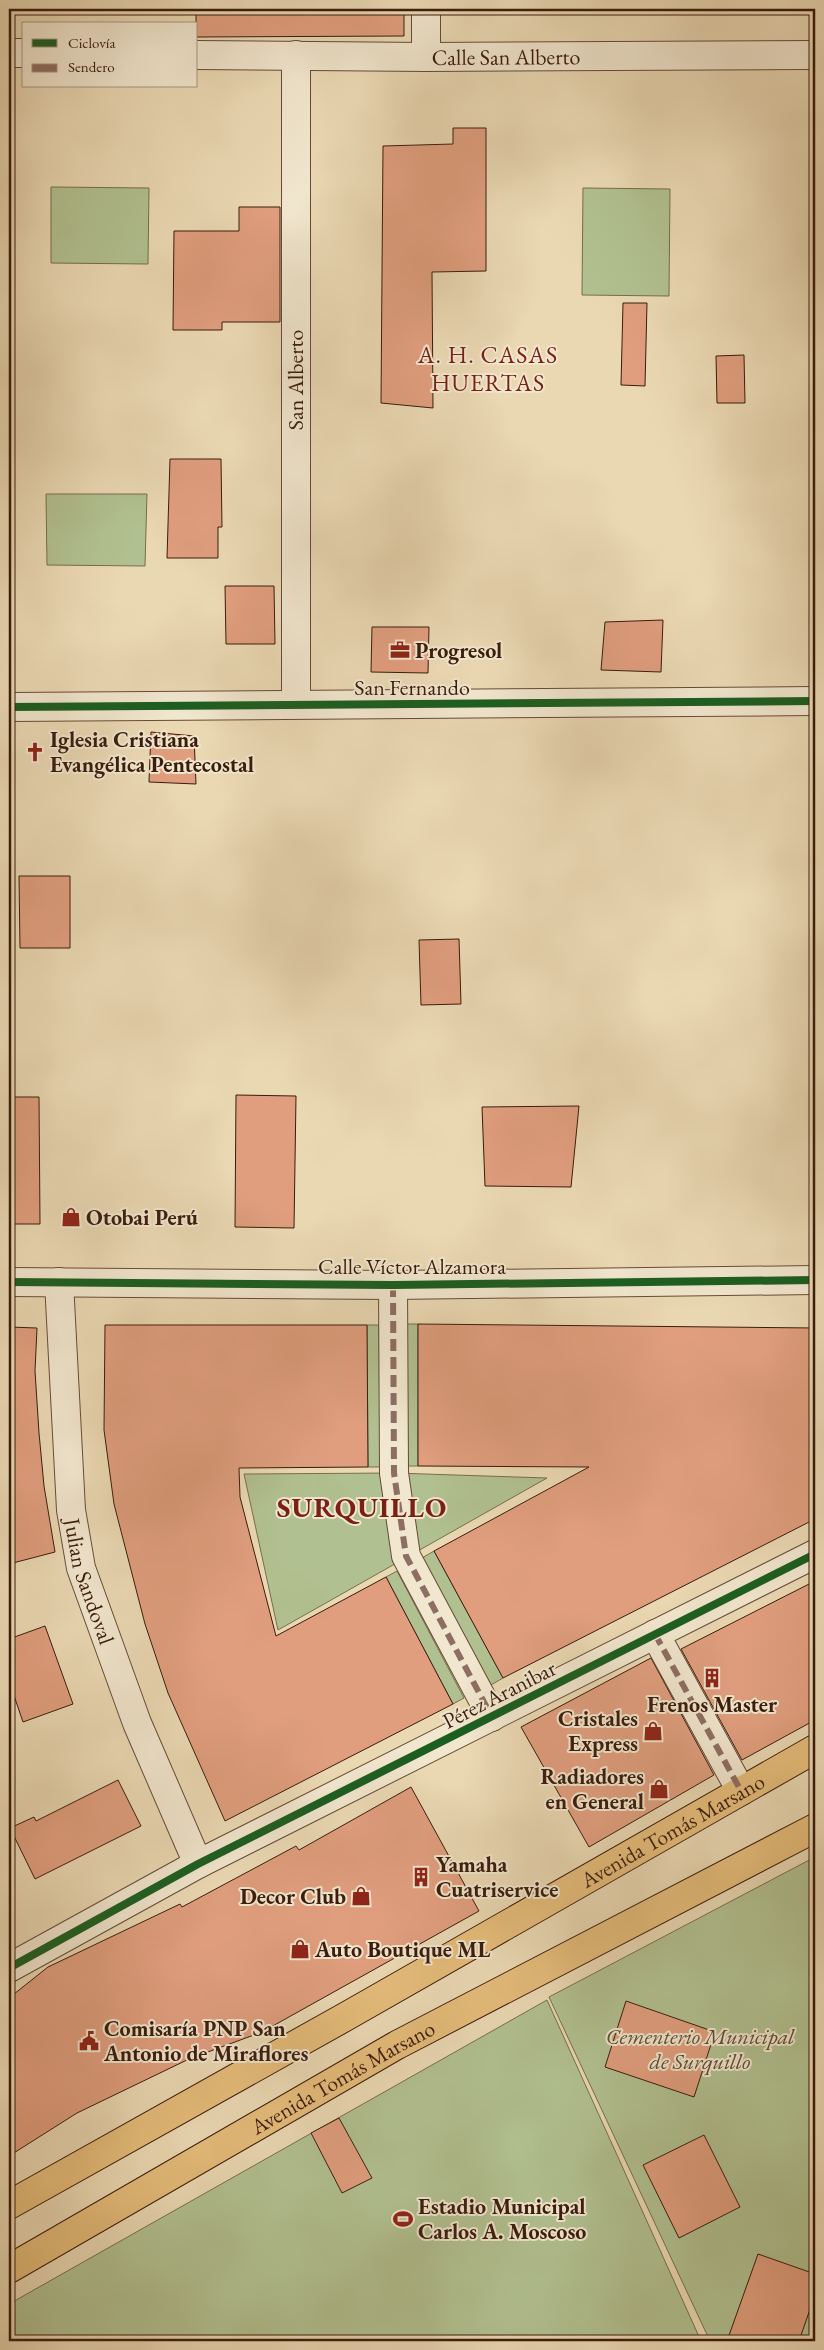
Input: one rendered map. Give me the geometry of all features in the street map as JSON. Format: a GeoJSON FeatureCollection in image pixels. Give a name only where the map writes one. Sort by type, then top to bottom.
{"type":"FeatureCollection","features":[{"type":"Feature","properties":{"kind":"main road","name":"Avenida Tomás Marsano"},"geometry":{"type":"LineString","coordinates":[[9,2205],[346,2017],[815,1748]]}},
{"type":"Feature","properties":{"kind":"main road","name":"Avenida Tomás Marsano"},"geometry":{"type":"LineString","coordinates":[[9,2269],[397,2045],[815,1828]]}},
{"type":"Feature","properties":{"kind":"street"},"geometry":{"type":"LineString","coordinates":[[426,9],[426,57]]}},
{"type":"Feature","properties":{"kind":"street"},"geometry":{"type":"LineString","coordinates":[[9,53],[22,53]]}},
{"type":"Feature","properties":{"kind":"street","name":"Calle San Alberto"},"geometry":{"type":"LineString","coordinates":[[198,55],[426,57],[815,55]]}},
{"type":"Feature","properties":{"kind":"street","name":"San Alberto"},"geometry":{"type":"LineString","coordinates":[[296,55],[296,704]]}},
{"type":"Feature","properties":{"kind":"street","name":"San Fernando"},"geometry":{"type":"LineString","coordinates":[[9,707],[815,701]]}},
{"type":"Feature","properties":{"kind":"street","name":"Calle Víctor Alzamora"},"geometry":{"type":"LineString","coordinates":[[9,1282],[392,1285],[815,1280]]}},
{"type":"Feature","properties":{"kind":"street","name":"Julian Sandoval"},"geometry":{"type":"LineString","coordinates":[[59,1282],[71,1510],[81,1568],[137,1723],[198,1864]]}},
{"type":"Feature","properties":{"kind":"street"},"geometry":{"type":"LineString","coordinates":[[392,1285],[394,1473],[406,1556],[492,1717]]}},
{"type":"Feature","properties":{"kind":"street","name":"Pérez Aranibar"},"geometry":{"type":"LineString","coordinates":[[9,1968],[198,1864],[815,1554]]}},
{"type":"Feature","properties":{"kind":"street"},"geometry":{"type":"LineString","coordinates":[[656,1634],[741,1791]]}},
{"type":"Feature","properties":{"kind":"green space"},"geometry":{"type":"Polygon","coordinates":[[[51,187],[149,188],[148,264],[51,263],[51,187]]]}},
{"type":"Feature","properties":{"kind":"green space"},"geometry":{"type":"Polygon","coordinates":[[[583,188],[670,189],[669,296],[582,295],[583,188]]]}},
{"type":"Feature","properties":{"kind":"green space"},"geometry":{"type":"Polygon","coordinates":[[[46,494],[147,494],[145,566],[47,565],[46,494]]]}},
{"type":"Feature","properties":{"kind":"green space"},"geometry":{"type":"Polygon","coordinates":[[[406,1324],[418,1324],[418,1466],[405,1466],[406,1324]]]}},
{"type":"Feature","properties":{"kind":"green space"},"geometry":{"type":"Polygon","coordinates":[[[367,1325],[379,1325],[380,1467],[368,1467],[367,1325]]]}},
{"type":"Feature","properties":{"kind":"green space"},"geometry":{"type":"Polygon","coordinates":[[[394,1473],[547,1478],[278,1630],[244,1474],[394,1473]]]}},
{"type":"Feature","properties":{"kind":"green space"},"geometry":{"type":"Polygon","coordinates":[[[434,1551],[503,1678],[491,1685],[422,1558],[434,1551]]]}},
{"type":"Feature","properties":{"kind":"green space"},"geometry":{"type":"Polygon","coordinates":[[[397,1571],[464,1698],[453,1704],[386,1577],[397,1571]]]}},
{"type":"Feature","properties":{"kind":"green space","name":"Cementerio Municipal de Surquillo"},"geometry":{"type":"Polygon","coordinates":[[[815,1857],[815,2341],[710,2341],[549,1997],[815,1857]]]}},
{"type":"Feature","properties":{"kind":"green space","name":"Estadio Municipal Carlos A. Moscoso"},"geometry":{"type":"Polygon","coordinates":[[[547,2000],[701,2341],[9,2341],[9,2304],[547,2000]]]}},
{"type":"Feature","properties":{"kind":"building"},"geometry":{"type":"Polygon","coordinates":[[[196,9],[404,9],[404,36],[198,37],[198,22],[196,22],[196,9]]]}},
{"type":"Feature","properties":{"kind":"building"},"geometry":{"type":"Polygon","coordinates":[[[453,128],[486,128],[486,271],[432,272],[433,408],[381,403],[383,146],[453,144],[453,128]]]}},
{"type":"Feature","properties":{"kind":"building"},"geometry":{"type":"Polygon","coordinates":[[[239,207],[280,207],[280,322],[222,322],[222,330],[173,330],[174,231],[239,231],[239,207]]]}},
{"type":"Feature","properties":{"kind":"building"},"geometry":{"type":"Polygon","coordinates":[[[623,303],[647,303],[645,386],[621,385],[623,303]]]}},
{"type":"Feature","properties":{"kind":"building"},"geometry":{"type":"Polygon","coordinates":[[[744,355],[745,403],[717,403],[716,356],[744,355]]]}},
{"type":"Feature","properties":{"kind":"building"},"geometry":{"type":"Polygon","coordinates":[[[170,459],[221,459],[222,527],[218,527],[218,558],[167,558],[170,459]]]}},
{"type":"Feature","properties":{"kind":"building"},"geometry":{"type":"Polygon","coordinates":[[[225,586],[274,586],[275,644],[226,644],[225,586]]]}},
{"type":"Feature","properties":{"kind":"building"},"geometry":{"type":"Polygon","coordinates":[[[663,620],[661,672],[601,670],[605,622],[663,620]]]}},
{"type":"Feature","properties":{"kind":"building","name":"Progresol"},"geometry":{"type":"Polygon","coordinates":[[[372,627],[429,627],[428,673],[371,672],[372,627]]]}},
{"type":"Feature","properties":{"kind":"building"},"geometry":{"type":"Polygon","coordinates":[[[151,732],[194,736],[196,784],[149,782],[151,732]]]}},
{"type":"Feature","properties":{"kind":"building"},"geometry":{"type":"Polygon","coordinates":[[[19,876],[70,876],[70,948],[20,948],[19,876]]]}},
{"type":"Feature","properties":{"kind":"building"},"geometry":{"type":"Polygon","coordinates":[[[459,939],[461,1004],[421,1005],[419,940],[459,939]]]}},
{"type":"Feature","properties":{"kind":"building"},"geometry":{"type":"Polygon","coordinates":[[[236,1095],[296,1096],[294,1228],[235,1227],[236,1095]]]}},
{"type":"Feature","properties":{"kind":"building"},"geometry":{"type":"Polygon","coordinates":[[[9,1097],[39,1097],[40,1224],[9,1224],[9,1097]]]}},
{"type":"Feature","properties":{"kind":"building"},"geometry":{"type":"Polygon","coordinates":[[[579,1106],[571,1187],[485,1186],[482,1107],[579,1106]]]}},
{"type":"Feature","properties":{"kind":"building"},"geometry":{"type":"Polygon","coordinates":[[[418,1324],[815,1328],[815,1519],[503,1678],[434,1551],[589,1467],[418,1466],[418,1324]]]}},
{"type":"Feature","properties":{"kind":"building"},"geometry":{"type":"Polygon","coordinates":[[[105,1325],[367,1325],[368,1467],[239,1468],[240,1497],[276,1636],[386,1577],[453,1704],[225,1821],[168,1693],[145,1624],[114,1504],[104,1430],[105,1325]]]}},
{"type":"Feature","properties":{"kind":"building"},"geometry":{"type":"Polygon","coordinates":[[[9,1327],[37,1328],[35,1371],[39,1433],[44,1486],[55,1552],[9,1564],[9,1327]]]}},
{"type":"Feature","properties":{"kind":"building"},"geometry":{"type":"Polygon","coordinates":[[[815,1581],[815,1720],[742,1760],[681,1649],[815,1581]]]}},
{"type":"Feature","properties":{"kind":"building"},"geometry":{"type":"Polygon","coordinates":[[[45,1626],[73,1704],[23,1722],[9,1681],[9,1639],[45,1626]]]}},
{"type":"Feature","properties":{"kind":"building"},"geometry":{"type":"Polygon","coordinates":[[[651,1658],[714,1775],[589,1847],[521,1727],[651,1658]]]}},
{"type":"Feature","properties":{"kind":"building"},"geometry":{"type":"Polygon","coordinates":[[[118,1780],[141,1826],[35,1879],[10,1828],[34,1817],[36,1821],[118,1780]]]}},
{"type":"Feature","properties":{"kind":"building"},"geometry":{"type":"Polygon","coordinates":[[[411,1787],[479,1911],[262,2032],[189,2059],[77,2113],[9,2156],[9,1998],[48,1967],[180,1904],[182,1907],[296,1846],[299,1850],[411,1787]]]}},
{"type":"Feature","properties":{"kind":"building"},"geometry":{"type":"Polygon","coordinates":[[[626,2001],[715,2032],[694,2097],[605,2067],[626,2001]]]}},
{"type":"Feature","properties":{"kind":"building"},"geometry":{"type":"Polygon","coordinates":[[[339,2118],[372,2178],[342,2193],[311,2133],[339,2118]]]}},
{"type":"Feature","properties":{"kind":"building"},"geometry":{"type":"Polygon","coordinates":[[[704,2135],[740,2207],[679,2238],[643,2165],[704,2135]]]}},
{"type":"Feature","properties":{"kind":"building"},"geometry":{"type":"Polygon","coordinates":[[[758,2254],[815,2274],[815,2295],[799,2341],[727,2341],[758,2254]]]}},
{"type":"Feature","properties":{"kind":"marked path"},"geometry":{"type":"LineString","coordinates":[[393,1285],[394,1473],[406,1556],[492,1717]]}},
{"type":"Feature","properties":{"kind":"marked path"},"geometry":{"type":"LineString","coordinates":[[655,1634],[741,1791]]}},
{"type":"Feature","properties":{"kind":"cycle path"},"geometry":{"type":"LineString","coordinates":[[9,707],[815,701]]}},
{"type":"Feature","properties":{"kind":"cycle path"},"geometry":{"type":"LineString","coordinates":[[9,1282],[393,1285],[815,1280]]}},
{"type":"Feature","properties":{"kind":"cycle path"},"geometry":{"type":"LineString","coordinates":[[9,1968],[198,1864],[815,1554]]}},
{"type":"Feature","properties":{"kind":"place","name":"Progresol"},"geometry":{"type":"Point","coordinates":[400,650]}},
{"type":"Feature","properties":{"kind":"place","name":"Iglesia Cristiana Evangélica Pentecostal"},"geometry":{"type":"Point","coordinates":[35,752]}},
{"type":"Feature","properties":{"kind":"place","name":"Otobai Perú"},"geometry":{"type":"Point","coordinates":[71,1217]}},
{"type":"Feature","properties":{"kind":"place","name":"Frenos Master"},"geometry":{"type":"Point","coordinates":[712,1678]}},
{"type":"Feature","properties":{"kind":"place","name":"Cristales Express"},"geometry":{"type":"Point","coordinates":[653,1731]}},
{"type":"Feature","properties":{"kind":"place","name":"Radiadores en General"},"geometry":{"type":"Point","coordinates":[659,1789]}},
{"type":"Feature","properties":{"kind":"place","name":"Yamaha Cuatriservice"},"geometry":{"type":"Point","coordinates":[421,1877]}},
{"type":"Feature","properties":{"kind":"place","name":"Decor Club"},"geometry":{"type":"Point","coordinates":[361,1896]}},
{"type":"Feature","properties":{"kind":"place","name":"Auto Boutique ML"},"geometry":{"type":"Point","coordinates":[300,1949]}},
{"type":"Feature","properties":{"kind":"place","name":"Comisaría PNP San Antonio de Miraflores"},"geometry":{"type":"Point","coordinates":[89,2041]}},
{"type":"Feature","properties":{"kind":"place","name":"Estadio Municipal Carlos A. Moscoso"},"geometry":{"type":"Point","coordinates":[403,2219]}},
{"type":"Feature","properties":{"kind":"district","name":"A. H. CASAS HUERTAS"},"geometry":{"type":"Point","coordinates":[488,369]}},
{"type":"Feature","properties":{"kind":"district","name":"SURQUILLO"},"geometry":{"type":"Point","coordinates":[362,1507]}}]}
